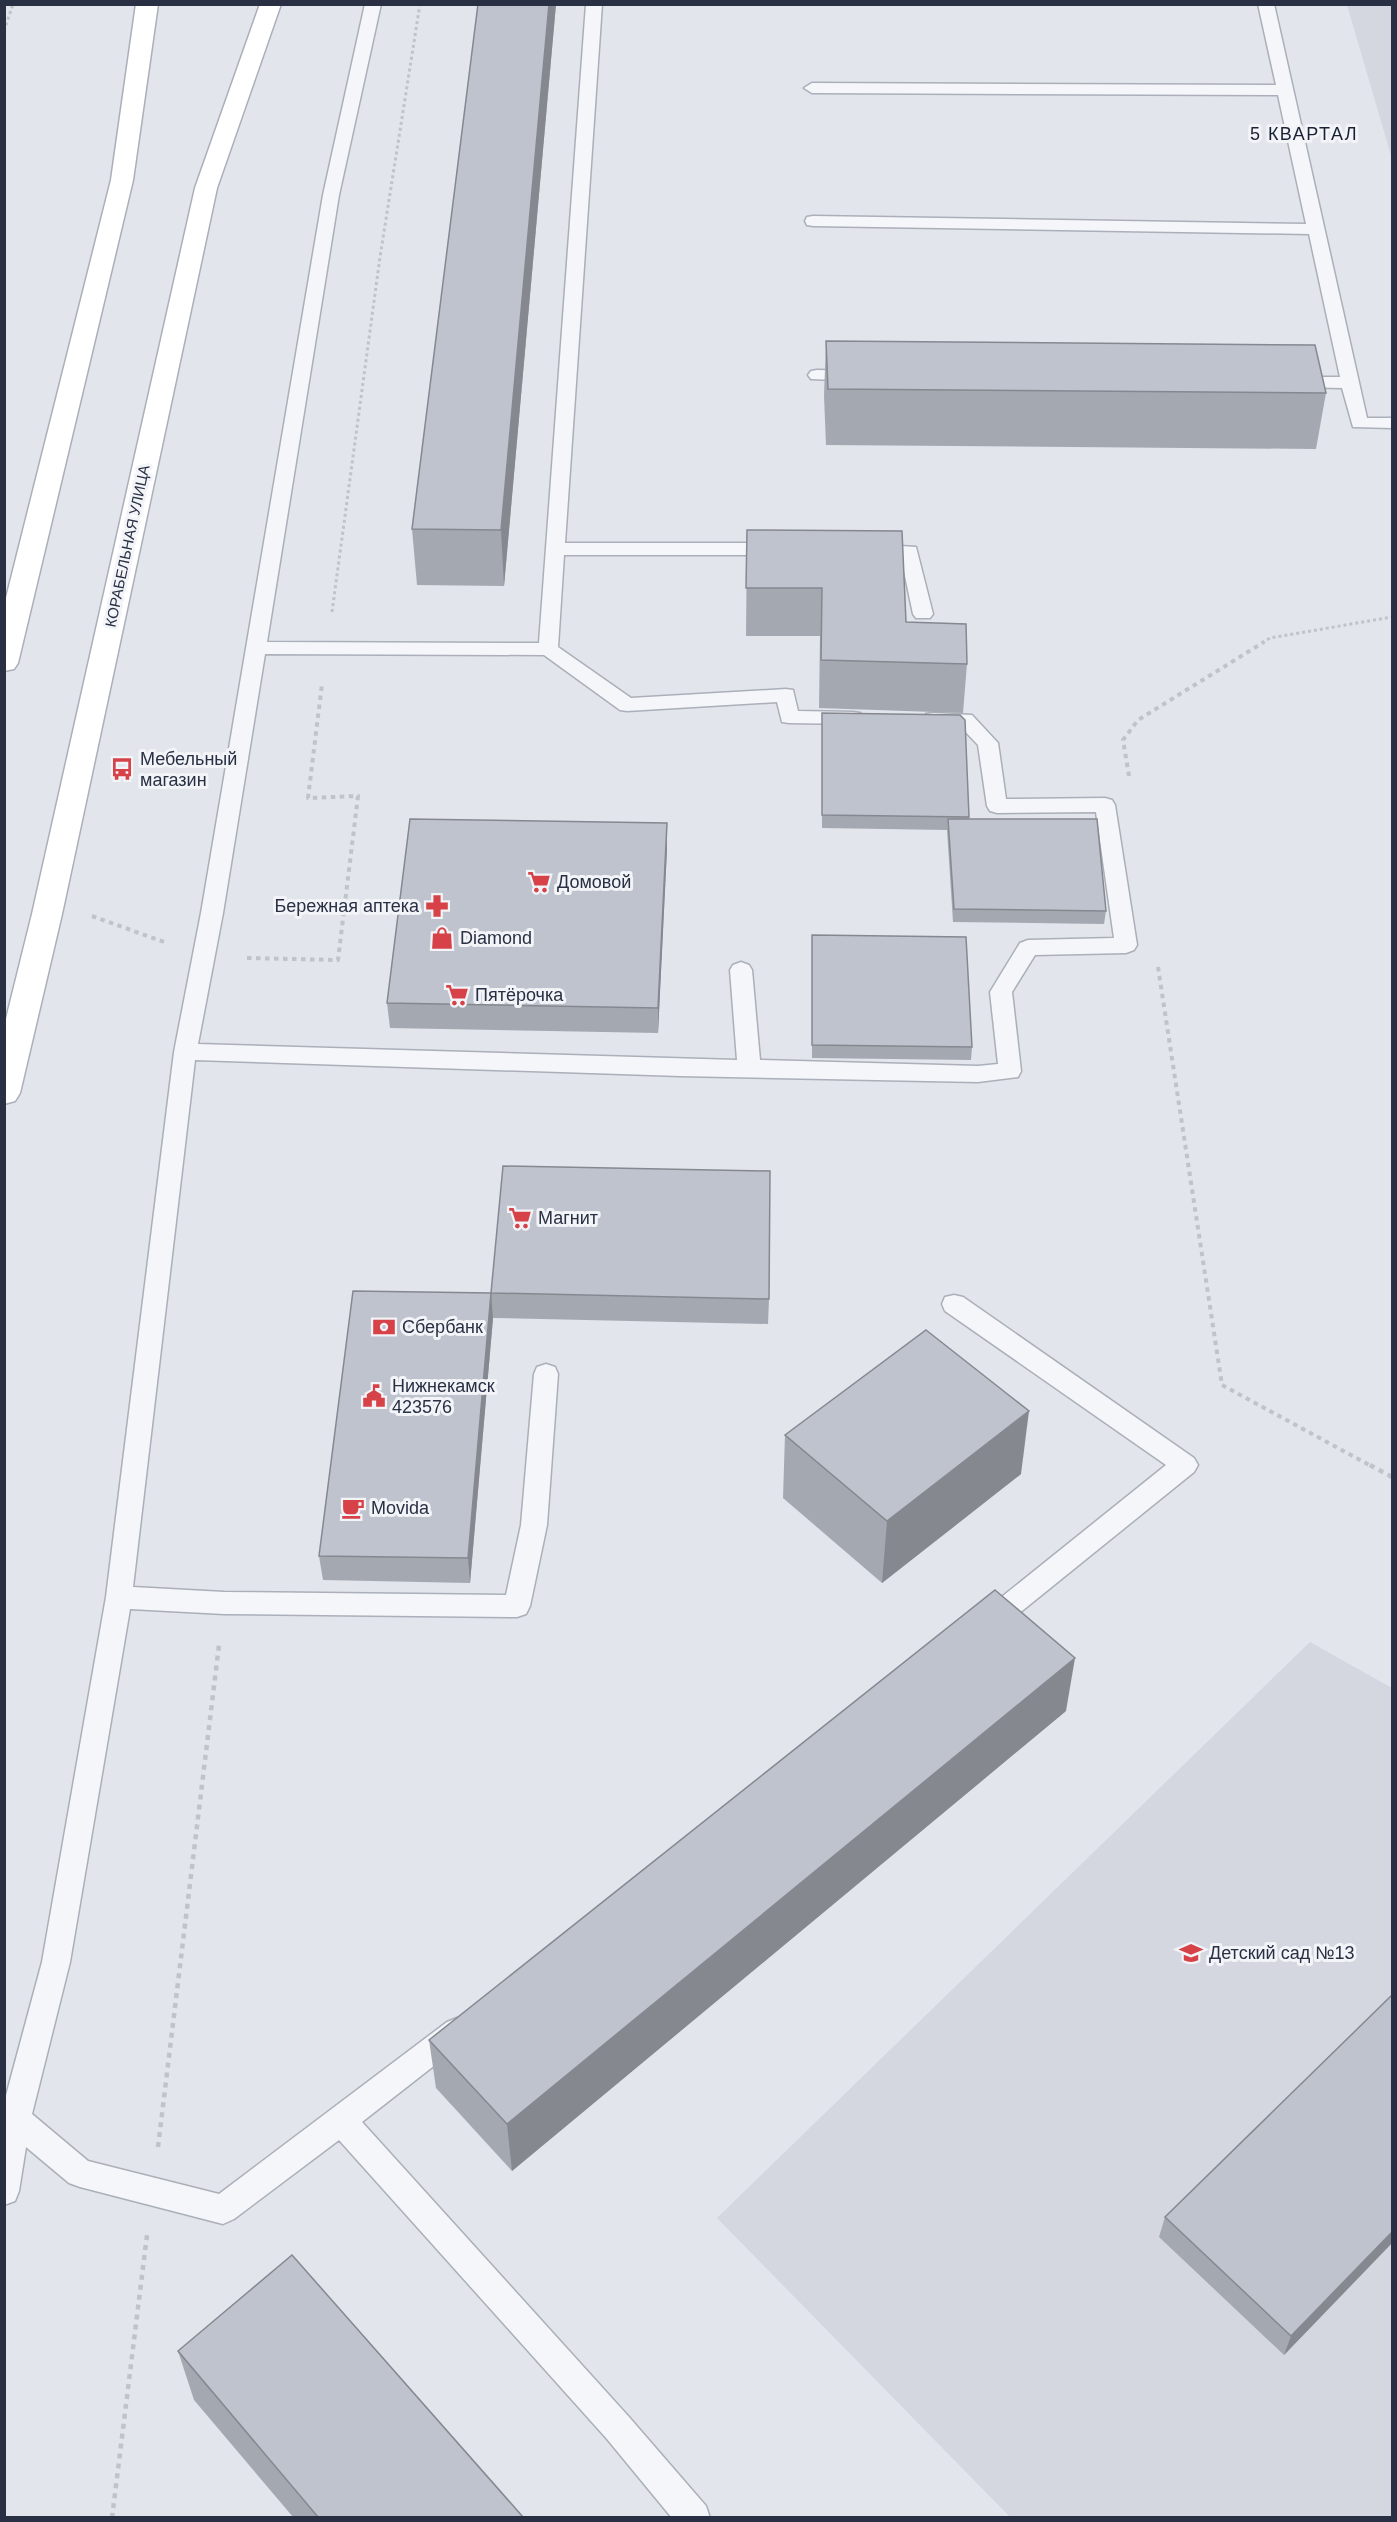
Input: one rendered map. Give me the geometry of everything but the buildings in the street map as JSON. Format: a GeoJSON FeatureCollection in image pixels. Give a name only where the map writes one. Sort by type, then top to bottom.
{"type":"FeatureCollection","features":[{"type":"Feature","properties":{"kind":"main road"},"geometry":{"type":"LineString","coordinates":[[4,663],[122,180],[147,4]]}},
{"type":"Feature","properties":{"kind":"main road","name":"КОРАБЕЛЬНАЯ УЛИЦА"},"geometry":{"type":"LineString","coordinates":[[4,1093],[47,914],[206,188],[272,4]]}},
{"type":"Feature","properties":{"kind":"lane"},"geometry":{"type":"LineString","coordinates":[[4,2191],[10,2118],[56,1962],[119,1598],[185,1052],[212,913],[331,195],[373,4]]}},
{"type":"Feature","properties":{"kind":"lane"},"geometry":{"type":"LineString","coordinates":[[548,649],[594,4]]}},
{"type":"Feature","properties":{"kind":"lane"},"geometry":{"type":"LineString","coordinates":[[1266,4],[1359,423],[1392,423]]}},
{"type":"Feature","properties":{"kind":"lane"},"geometry":{"type":"LineString","coordinates":[[812,88],[1284,90]]}},
{"type":"Feature","properties":{"kind":"lane"},"geometry":{"type":"LineString","coordinates":[[813,221],[1315,229]]}},
{"type":"Feature","properties":{"kind":"lane"},"geometry":{"type":"LineString","coordinates":[[817,375],[876,376]]}},
{"type":"Feature","properties":{"kind":"lane"},"geometry":{"type":"LineString","coordinates":[[1279,382],[1350,383]]}},
{"type":"Feature","properties":{"kind":"lane"},"geometry":{"type":"LineString","coordinates":[[556,549],[801,549]]}},
{"type":"Feature","properties":{"kind":"lane"},"geometry":{"type":"LineString","coordinates":[[849,549],[909,551],[923,614]]}},
{"type":"Feature","properties":{"kind":"lane"},"geometry":{"type":"LineString","coordinates":[[256,648],[548,649],[627,705],[786,695],[789,717],[871,718]]}},
{"type":"Feature","properties":{"kind":"lane"},"geometry":{"type":"LineString","coordinates":[[185,1052],[668,1068],[978,1074],[1010,1071],[1001,992],[1028,948],[1126,945],[1105,805],[997,806],[988,743],[965,720],[918,719]]}},
{"type":"Feature","properties":{"kind":"lane"},"geometry":{"type":"LineString","coordinates":[[741,970],[749,1068]]}},
{"type":"Feature","properties":{"kind":"lane"},"geometry":{"type":"LineString","coordinates":[[954,1304],[1185,1465],[964,1642]]}},
{"type":"Feature","properties":{"kind":"lane"},"geometry":{"type":"LineString","coordinates":[[119,1598],[224,1603],[517,1605],[534,1525],[546,1374]]}},
{"type":"Feature","properties":{"kind":"lane"},"geometry":{"type":"LineString","coordinates":[[10,2118],[80,2173],[223,2209],[473,2019]]}},
{"type":"Feature","properties":{"kind":"lane"},"geometry":{"type":"LineString","coordinates":[[340,2120],[618,2428],[694,2517]]}},
{"type":"Feature","properties":{"kind":"path"},"geometry":{"type":"LineString","coordinates":[[4,31],[13,4]]}},
{"type":"Feature","properties":{"kind":"path"},"geometry":{"type":"LineString","coordinates":[[1130,787],[1123,740],[1138,720],[1270,638],[1392,617]]}},
{"type":"Feature","properties":{"kind":"path"},"geometry":{"type":"LineString","coordinates":[[1157,963],[1222,1385],[1392,1477]]}},
{"type":"Feature","properties":{"kind":"path"},"geometry":{"type":"LineString","coordinates":[[112,2517],[224,1603]]}},
{"type":"Feature","properties":{"kind":"shaded area"},"geometry":{"type":"Polygon","coordinates":[[[1347,5],[1392,5],[1392,159],[1347,5]]]}},
{"type":"Feature","properties":{"kind":"shaded area","name":"Детский сад №13"},"geometry":{"type":"Polygon","coordinates":[[[1310,1642],[1392,1688],[1392,2517],[1010,2517],[717,2218],[1310,1642]]]}},
{"type":"Feature","properties":{"kind":"place","name":"Мебельный магазин"},"geometry":{"type":"Point","coordinates":[122,769]}},
{"type":"Feature","properties":{"kind":"place","name":"Домовой"},"geometry":{"type":"Point","coordinates":[539,882]}},
{"type":"Feature","properties":{"kind":"place","name":"Бережная аптека"},"geometry":{"type":"Point","coordinates":[437,906]}},
{"type":"Feature","properties":{"kind":"place","name":"Diamond"},"geometry":{"type":"Point","coordinates":[442,938]}},
{"type":"Feature","properties":{"kind":"place","name":"Пятёрочка"},"geometry":{"type":"Point","coordinates":[457,995]}},
{"type":"Feature","properties":{"kind":"place","name":"Магнит"},"geometry":{"type":"Point","coordinates":[520,1218]}},
{"type":"Feature","properties":{"kind":"place","name":"Сбербанк"},"geometry":{"type":"Point","coordinates":[384,1327]}},
{"type":"Feature","properties":{"kind":"place","name":"Нижнекамск 423576"},"geometry":{"type":"Point","coordinates":[374,1396]}},
{"type":"Feature","properties":{"kind":"place","name":"Movida"},"geometry":{"type":"Point","coordinates":[353,1508]}},
{"type":"Feature","properties":{"kind":"place","name":"Детский сад №13"},"geometry":{"type":"Point","coordinates":[1191,1953]}},
{"type":"Feature","properties":{"kind":"district","name":"5 КВАРТАЛ"},"geometry":{"type":"Point","coordinates":[1304,134]}}]}
